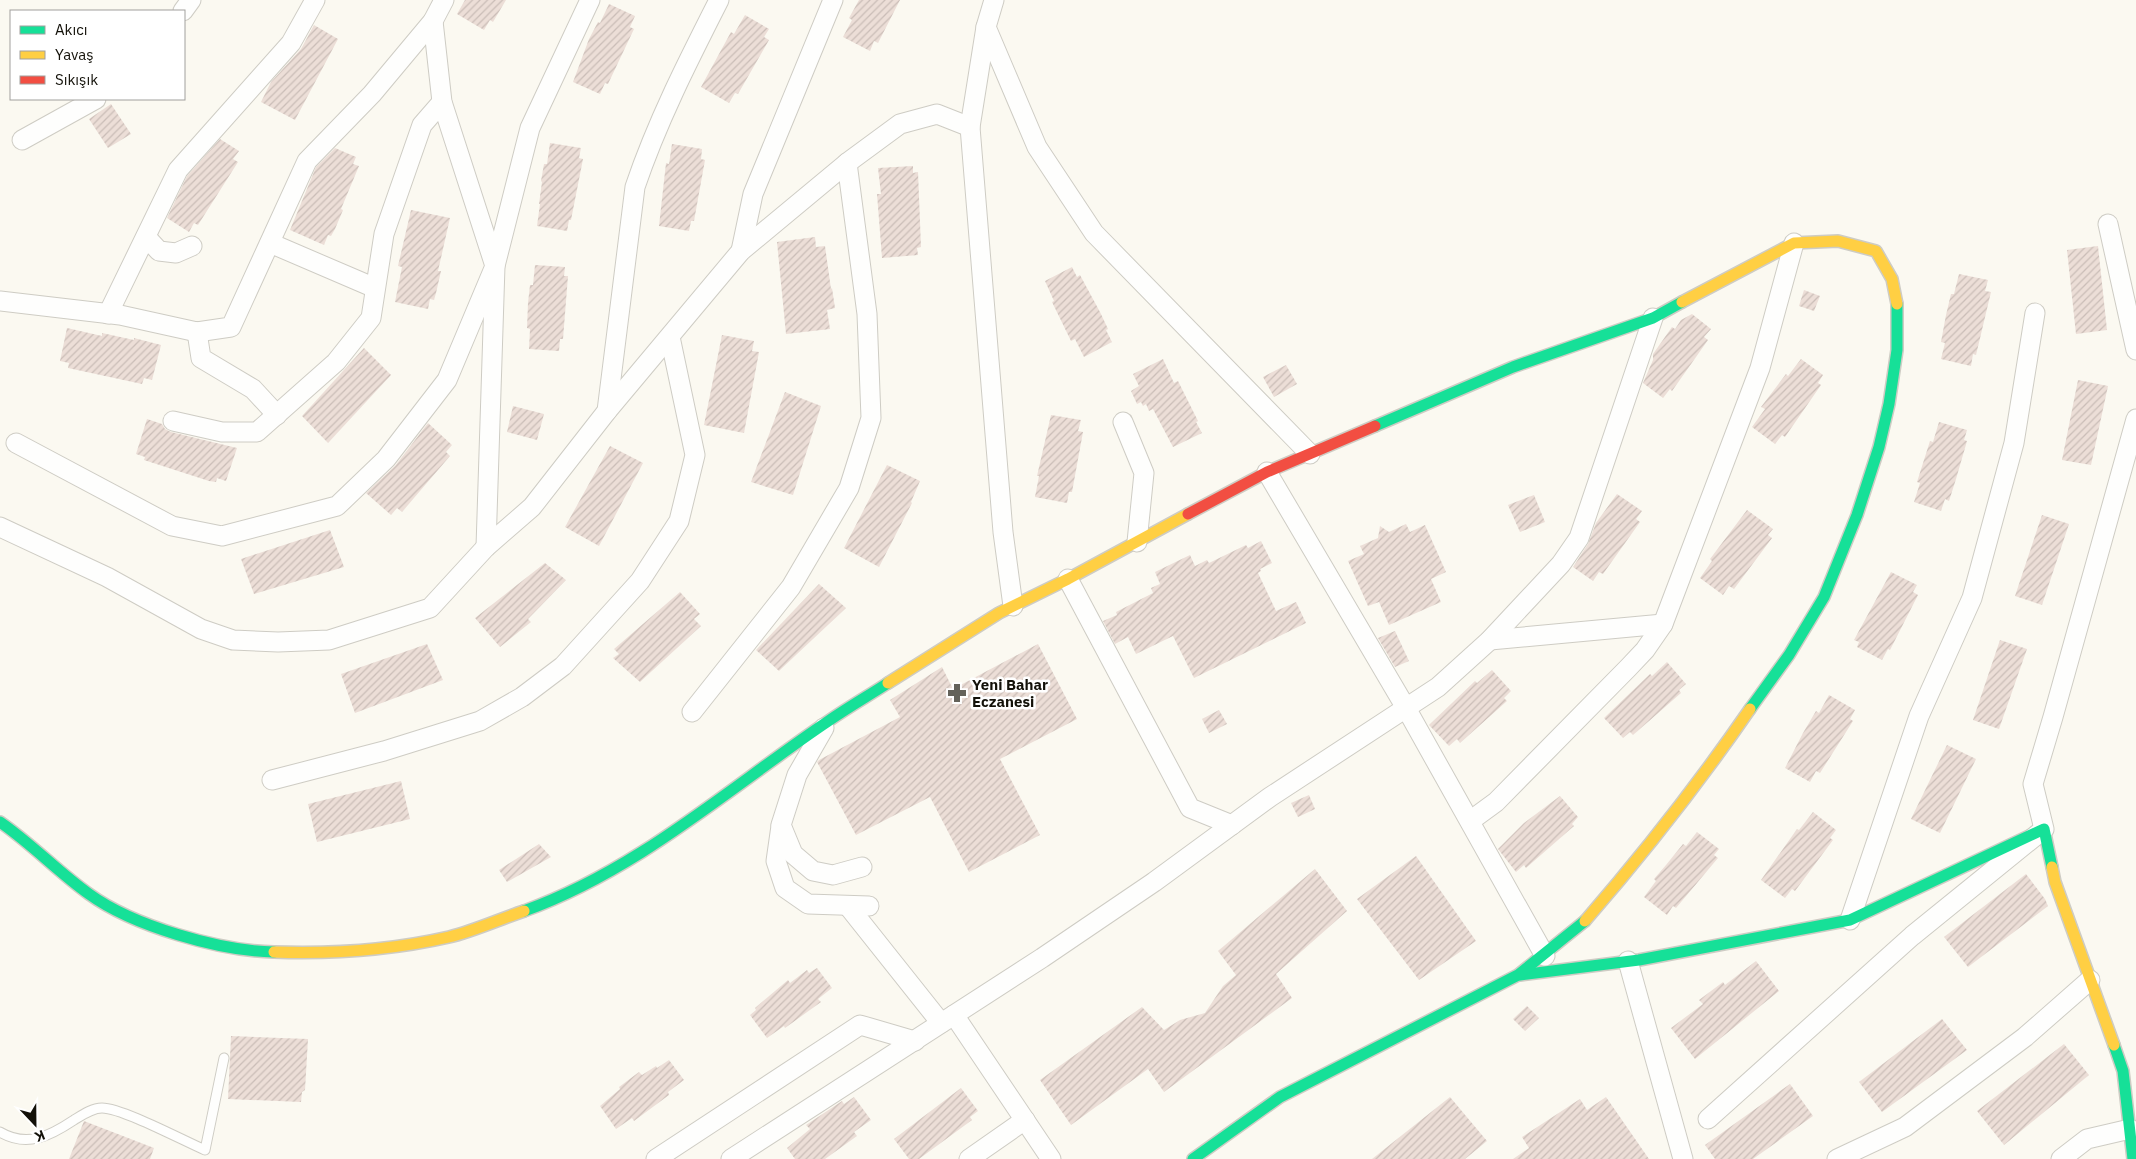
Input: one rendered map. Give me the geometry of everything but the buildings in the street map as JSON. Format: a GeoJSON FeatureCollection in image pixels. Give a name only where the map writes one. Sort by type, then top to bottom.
{"type":"FeatureCollection","features":[{"type":"Feature","properties":{"kind":"street"},"geometry":{"type":"LineString","coordinates":[[108,314],[178,170],[291,43],[315,0]]}},
{"type":"Feature","properties":{"kind":"street"},"geometry":{"type":"LineString","coordinates":[[0,302],[108,314],[197,332],[231,327],[307,161],[372,94],[433,21],[444,0]]}},
{"type":"Feature","properties":{"kind":"street"},"geometry":{"type":"LineString","coordinates":[[16,443],[172,526],[222,536],[337,506],[386,459],[447,380],[495,266],[530,128],[590,0]]}},
{"type":"Feature","properties":{"kind":"street"},"geometry":{"type":"LineString","coordinates":[[608,411],[635,187],[646,154],[672,94],[719,0]]}},
{"type":"Feature","properties":{"kind":"street"},"geometry":{"type":"LineString","coordinates":[[741,251],[754,194],[833,0]]}},
{"type":"Feature","properties":{"kind":"street"},"geometry":{"type":"LineString","coordinates":[[994,0],[986,27],[970,127],[1003,532],[1013,606]]}},
{"type":"Feature","properties":{"kind":"street"},"geometry":{"type":"LineString","coordinates":[[433,21],[442,102],[495,266],[486,547]]}},
{"type":"Feature","properties":{"kind":"street"},"geometry":{"type":"LineString","coordinates":[[986,27],[1037,147],[1094,233],[1310,454]]}},
{"type":"Feature","properties":{"kind":"street"},"geometry":{"type":"LineString","coordinates":[[22,140],[94,100]]}},
{"type":"Feature","properties":{"kind":"street"},"geometry":{"type":"LineString","coordinates":[[173,421],[222,432],[257,432],[336,362],[370,318],[384,234],[422,125],[442,102]]}},
{"type":"Feature","properties":{"kind":"street"},"geometry":{"type":"LineString","coordinates":[[0,527],[107,577],[201,629],[233,640],[278,642],[329,640],[430,608],[486,547],[532,507],[608,411],[741,251],[847,164],[900,124],[937,114],[970,127]]}},
{"type":"Feature","properties":{"kind":"street"},"geometry":{"type":"LineString","coordinates":[[692,712],[791,587],[849,488],[871,418],[867,314],[847,164]]}},
{"type":"Feature","properties":{"kind":"street"},"geometry":{"type":"LineString","coordinates":[[2108,224],[2136,350]]}},
{"type":"Feature","properties":{"kind":"street"},"geometry":{"type":"LineString","coordinates":[[146,237],[159,251],[176,253],[192,246]]}},
{"type":"Feature","properties":{"kind":"street"},"geometry":{"type":"LineString","coordinates":[[0,822],[25,839],[89,894],[108,906],[139,921],[200,940],[258,952],[322,954],[410,944],[450,937],[554,900],[612,869],[703,811],[827,722],[999,613],[1068,579],[1267,472],[1513,367],[1653,318],[1794,244],[1838,241],[1876,251],[1892,279],[1897,302],[1897,350],[1889,404],[1857,515],[1824,597],[1789,655],[1714,761],[1638,860],[1580,927],[1545,956],[1518,975],[1280,1097],[1193,1159]]}},
{"type":"Feature","properties":{"kind":"street"},"geometry":{"type":"LineString","coordinates":[[270,243],[376,288]]}},
{"type":"Feature","properties":{"kind":"street"},"geometry":{"type":"LineString","coordinates":[[1470,821],[1496,802],[1628,668],[1645,650],[1663,624],[1760,368],[1794,244]]}},
{"type":"Feature","properties":{"kind":"street"},"geometry":{"type":"LineString","coordinates":[[1850,920],[1919,716],[1972,598],[2014,442],[2035,313]]}},
{"type":"Feature","properties":{"kind":"street"},"geometry":{"type":"LineString","coordinates":[[731,1159],[1042,958],[1138,893],[1270,797],[1438,687],[1490,640],[1561,564],[1579,538],[1653,318]]}},
{"type":"Feature","properties":{"kind":"street"},"geometry":{"type":"LineString","coordinates":[[197,332],[200,358],[253,389],[277,415]]}},
{"type":"Feature","properties":{"kind":"street"},"geometry":{"type":"LineString","coordinates":[[272,780],[384,751],[480,721],[522,697],[563,666],[640,581],[679,522],[695,455],[670,338]]}},
{"type":"Feature","properties":{"kind":"street"},"geometry":{"type":"LineString","coordinates":[[2133,1159],[2123,1071],[2055,882],[2033,784],[2136,418]]}},
{"type":"Feature","properties":{"kind":"street"},"geometry":{"type":"LineString","coordinates":[[1123,422],[1144,473],[1137,542]]}},
{"type":"Feature","properties":{"kind":"street"},"geometry":{"type":"LineString","coordinates":[[1267,472],[1406,708],[1545,956]]}},
{"type":"Feature","properties":{"kind":"street"},"geometry":{"type":"LineString","coordinates":[[1068,579],[1190,808],[1232,825]]}},
{"type":"Feature","properties":{"kind":"street"},"geometry":{"type":"LineString","coordinates":[[1490,640],[1663,624]]}},
{"type":"Feature","properties":{"kind":"street"},"geometry":{"type":"LineString","coordinates":[[827,722],[797,775],[781,825],[776,861],[785,888],[808,904],[869,906]]}},
{"type":"Feature","properties":{"kind":"street"},"geometry":{"type":"LineString","coordinates":[[781,825],[793,854],[813,871],[833,875],[862,867]]}},
{"type":"Feature","properties":{"kind":"street"},"geometry":{"type":"LineString","coordinates":[[1518,975],[1628,961],[1850,920],[2044,829]]}},
{"type":"Feature","properties":{"kind":"street"},"geometry":{"type":"LineString","coordinates":[[1708,1119],[1912,936],[2044,829]]}},
{"type":"Feature","properties":{"kind":"street"},"geometry":{"type":"LineString","coordinates":[[848,906],[948,1019],[1025,1120],[1051,1159]]}},
{"type":"Feature","properties":{"kind":"street"},"geometry":{"type":"LineString","coordinates":[[1628,961],[1683,1159]]}},
{"type":"Feature","properties":{"kind":"street"},"geometry":{"type":"LineString","coordinates":[[1837,1159],[1906,1128],[2025,1037],[2090,980]]}},
{"type":"Feature","properties":{"kind":"street"},"geometry":{"type":"LineString","coordinates":[[656,1159],[860,1025],[915,1041]]}},
{"type":"Feature","properties":{"kind":"street"},"geometry":{"type":"LineString","coordinates":[[969,1159],[1025,1120]]}},
{"type":"Feature","properties":{"kind":"street"},"geometry":{"type":"LineString","coordinates":[[2061,1159],[2087,1139],[2130,1129]]}},
{"type":"Feature","properties":{"kind":"lane"},"geometry":{"type":"LineString","coordinates":[[0,1132],[21,1141],[36,1140],[48,1136],[86,1112],[102,1108],[123,1113],[206,1150],[224,1058]]}},
{"type":"Feature","properties":{"kind":"traffic: fast"},"geometry":{"type":"LineString","coordinates":[[1375,426],[1513,367],[1653,318],[1682,302]]}},
{"type":"Feature","properties":{"kind":"traffic: fast"},"geometry":{"type":"LineString","coordinates":[[1750,709],[1789,655],[1824,597],[1857,515],[1879,447],[1889,404],[1897,350],[1897,304]]}},
{"type":"Feature","properties":{"kind":"traffic: fast"},"geometry":{"type":"LineString","coordinates":[[524,911],[566,894],[644,851],[827,722],[888,683]]}},
{"type":"Feature","properties":{"kind":"traffic: fast"},"geometry":{"type":"LineString","coordinates":[[0,822],[67,877],[107,906],[153,926],[203,942],[252,951],[274,952]]}},
{"type":"Feature","properties":{"kind":"traffic: fast"},"geometry":{"type":"LineString","coordinates":[[1520,975],[1639,960],[1850,920],[2044,829],[2052,867]]}},
{"type":"Feature","properties":{"kind":"traffic: fast"},"geometry":{"type":"LineString","coordinates":[[1193,1159],[1280,1097],[1518,975],[1585,921]]}},
{"type":"Feature","properties":{"kind":"traffic: fast"},"geometry":{"type":"LineString","coordinates":[[2114,1045],[2123,1071],[2133,1159]]}},
{"type":"Feature","properties":{"kind":"traffic: slow"},"geometry":{"type":"LineString","coordinates":[[1682,302],[1794,243],[1838,241],[1876,251],[1892,279],[1897,304]]}},
{"type":"Feature","properties":{"kind":"traffic: slow"},"geometry":{"type":"LineString","coordinates":[[888,683],[999,613],[1068,579],[1188,514]]}},
{"type":"Feature","properties":{"kind":"traffic: slow"},"geometry":{"type":"LineString","coordinates":[[1585,921],[1670,817],[1750,709]]}},
{"type":"Feature","properties":{"kind":"traffic: slow"},"geometry":{"type":"LineString","coordinates":[[2052,867],[2055,882],[2114,1045]]}},
{"type":"Feature","properties":{"kind":"traffic: slow"},"geometry":{"type":"LineString","coordinates":[[274,952],[340,952],[406,945],[449,937],[524,911]]}},
{"type":"Feature","properties":{"kind":"traffic: jam"},"geometry":{"type":"LineString","coordinates":[[1188,514],[1267,472],[1375,426]]}},
{"type":"Feature","properties":{"kind":"place","name":"Yeni Bahar Eczanesi"},"geometry":{"type":"Point","coordinates":[957,693]}}]}
